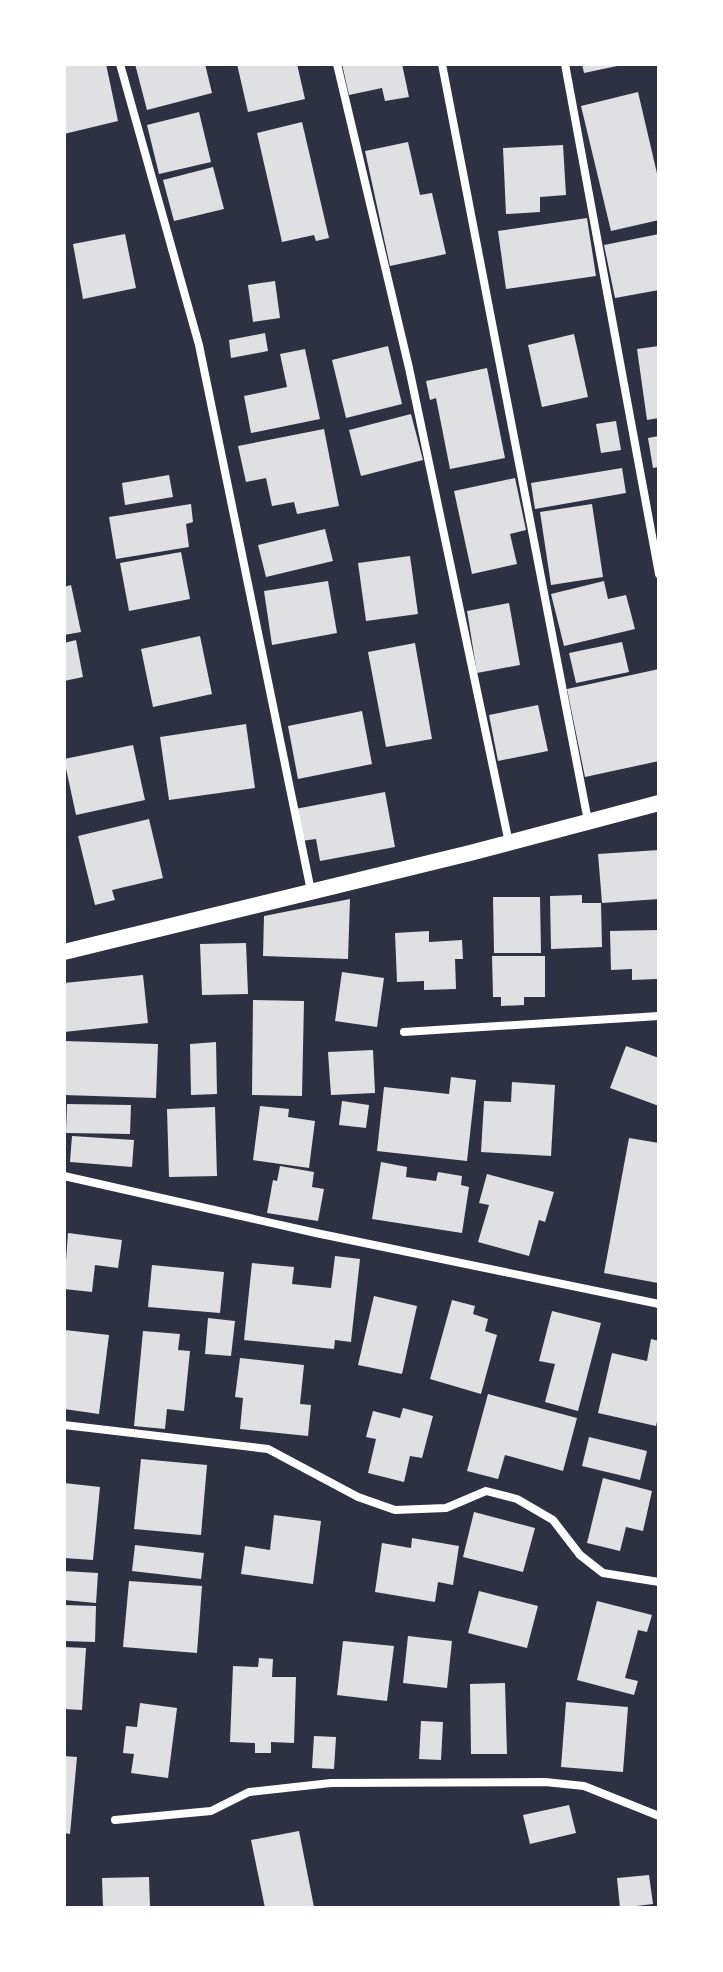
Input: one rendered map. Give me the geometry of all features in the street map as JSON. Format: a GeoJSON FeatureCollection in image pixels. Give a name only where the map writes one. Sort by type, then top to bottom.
{"type":"FeatureCollection","features":[{"type":"Feature","properties":{"kind":"main road"},"geometry":{"type":"LineString","coordinates":[[64,952],[659,803]]}},
{"type":"Feature","properties":{"kind":"street"},"geometry":{"type":"LineString","coordinates":[[120,64],[199,345],[311,891]]}},
{"type":"Feature","properties":{"kind":"street"},"geometry":{"type":"LineString","coordinates":[[337,64],[409,368],[509,843]]}},
{"type":"Feature","properties":{"kind":"street"},"geometry":{"type":"LineString","coordinates":[[442,64],[588,821]]}},
{"type":"Feature","properties":{"kind":"street"},"geometry":{"type":"LineString","coordinates":[[565,64],[659,574]]}},
{"type":"Feature","properties":{"kind":"street"},"geometry":{"type":"LineString","coordinates":[[404,1032],[659,1016]]}},
{"type":"Feature","properties":{"kind":"street"},"geometry":{"type":"LineString","coordinates":[[64,1176],[316,1233],[659,1304]]}},
{"type":"Feature","properties":{"kind":"street"},"geometry":{"type":"LineString","coordinates":[[64,1425],[268,1449],[358,1497],[395,1510],[446,1508],[486,1491],[517,1499],[553,1520],[580,1555],[603,1573],[659,1582]]}},
{"type":"Feature","properties":{"kind":"street"},"geometry":{"type":"LineString","coordinates":[[115,1820],[211,1811],[249,1792],[331,1783],[545,1782],[584,1786],[659,1816]]}},
{"type":"Feature","properties":{"kind":"building"},"geometry":{"type":"Polygon","coordinates":[[[64,64],[106,64],[118,121],[64,134],[64,64]]]}},
{"type":"Feature","properties":{"kind":"building"},"geometry":{"type":"Polygon","coordinates":[[[135,64],[205,64],[212,93],[147,110],[135,64]]]}},
{"type":"Feature","properties":{"kind":"building"},"geometry":{"type":"Polygon","coordinates":[[[237,64],[297,64],[305,99],[248,112],[237,64]]]}},
{"type":"Feature","properties":{"kind":"building"},"geometry":{"type":"Polygon","coordinates":[[[342,64],[402,64],[409,97],[385,101],[382,88],[349,95],[342,64]]]}},
{"type":"Feature","properties":{"kind":"building"},"geometry":{"type":"Polygon","coordinates":[[[582,64],[622,64],[622,65],[584,73],[582,64]]]}},
{"type":"Feature","properties":{"kind":"building"},"geometry":{"type":"Polygon","coordinates":[[[638,92],[659,182],[659,220],[611,231],[581,106],[638,92]]]}},
{"type":"Feature","properties":{"kind":"building"},"geometry":{"type":"Polygon","coordinates":[[[199,112],[211,162],[159,174],[147,125],[199,112]]]}},
{"type":"Feature","properties":{"kind":"building"},"geometry":{"type":"Polygon","coordinates":[[[302,122],[329,238],[316,241],[314,235],[282,242],[257,133],[302,122]]]}},
{"type":"Feature","properties":{"kind":"building"},"geometry":{"type":"Polygon","coordinates":[[[408,142],[420,195],[432,193],[446,254],[390,266],[365,151],[408,142]]]}},
{"type":"Feature","properties":{"kind":"building"},"geometry":{"type":"Polygon","coordinates":[[[563,145],[566,195],[540,197],[540,212],[506,214],[503,148],[563,145]]]}},
{"type":"Feature","properties":{"kind":"building"},"geometry":{"type":"Polygon","coordinates":[[[213,167],[224,209],[174,221],[163,180],[213,167]]]}},
{"type":"Feature","properties":{"kind":"building"},"geometry":{"type":"Polygon","coordinates":[[[587,218],[596,276],[506,289],[498,231],[587,218]]]}},
{"type":"Feature","properties":{"kind":"building"},"geometry":{"type":"Polygon","coordinates":[[[125,234],[136,288],[83,299],[73,244],[125,234]]]}},
{"type":"Feature","properties":{"kind":"building"},"geometry":{"type":"Polygon","coordinates":[[[659,234],[659,290],[615,298],[604,245],[659,234]]]}},
{"type":"Feature","properties":{"kind":"building"},"geometry":{"type":"Polygon","coordinates":[[[275,281],[280,318],[253,322],[248,285],[275,281]]]}},
{"type":"Feature","properties":{"kind":"building"},"geometry":{"type":"Polygon","coordinates":[[[265,333],[268,351],[231,358],[229,340],[265,333]]]}},
{"type":"Feature","properties":{"kind":"building"},"geometry":{"type":"Polygon","coordinates":[[[574,334],[588,397],[542,407],[528,345],[574,334]]]}},
{"type":"Feature","properties":{"kind":"building"},"geometry":{"type":"Polygon","coordinates":[[[388,346],[402,404],[346,418],[332,360],[388,346]]]}},
{"type":"Feature","properties":{"kind":"building"},"geometry":{"type":"Polygon","coordinates":[[[659,346],[659,418],[647,420],[637,349],[659,346]]]}},
{"type":"Feature","properties":{"kind":"building"},"geometry":{"type":"Polygon","coordinates":[[[305,349],[320,419],[251,433],[244,396],[287,387],[280,354],[305,349]]]}},
{"type":"Feature","properties":{"kind":"building"},"geometry":{"type":"Polygon","coordinates":[[[487,368],[505,458],[450,469],[436,398],[430,400],[426,381],[487,368]]]}},
{"type":"Feature","properties":{"kind":"building"},"geometry":{"type":"Polygon","coordinates":[[[411,414],[423,460],[361,476],[349,430],[411,414]]]}},
{"type":"Feature","properties":{"kind":"building"},"geometry":{"type":"Polygon","coordinates":[[[616,421],[621,450],[601,453],[596,424],[616,421]]]}},
{"type":"Feature","properties":{"kind":"building"},"geometry":{"type":"Polygon","coordinates":[[[324,429],[339,506],[297,514],[294,502],[272,506],[266,478],[246,482],[238,446],[324,429]]]}},
{"type":"Feature","properties":{"kind":"building"},"geometry":{"type":"Polygon","coordinates":[[[659,436],[659,467],[653,468],[648,438],[659,436]]]}},
{"type":"Feature","properties":{"kind":"building"},"geometry":{"type":"Polygon","coordinates":[[[622,468],[626,493],[535,509],[531,483],[622,468]]]}},
{"type":"Feature","properties":{"kind":"building"},"geometry":{"type":"Polygon","coordinates":[[[169,475],[173,497],[125,505],[122,483],[169,475]]]}},
{"type":"Feature","properties":{"kind":"building"},"geometry":{"type":"Polygon","coordinates":[[[515,478],[526,530],[510,534],[517,564],[472,574],[454,491],[515,478]]]}},
{"type":"Feature","properties":{"kind":"building"},"geometry":{"type":"Polygon","coordinates":[[[191,504],[193,522],[186,524],[189,547],[116,559],[109,517],[191,504]]]}},
{"type":"Feature","properties":{"kind":"building"},"geometry":{"type":"Polygon","coordinates":[[[592,504],[603,577],[551,585],[540,512],[592,504]]]}},
{"type":"Feature","properties":{"kind":"building"},"geometry":{"type":"Polygon","coordinates":[[[325,529],[333,561],[266,577],[258,545],[325,529]]]}},
{"type":"Feature","properties":{"kind":"building"},"geometry":{"type":"Polygon","coordinates":[[[181,552],[190,599],[129,611],[120,563],[181,552]]]}},
{"type":"Feature","properties":{"kind":"building"},"geometry":{"type":"Polygon","coordinates":[[[410,556],[418,614],[366,621],[358,563],[410,556]]]}},
{"type":"Feature","properties":{"kind":"building"},"geometry":{"type":"Polygon","coordinates":[[[328,581],[337,633],[272,645],[264,591],[328,581]]]}},
{"type":"Feature","properties":{"kind":"building"},"geometry":{"type":"Polygon","coordinates":[[[604,581],[608,599],[626,595],[635,629],[564,646],[551,594],[604,581]]]}},
{"type":"Feature","properties":{"kind":"building"},"geometry":{"type":"Polygon","coordinates":[[[71,585],[81,632],[64,635],[64,587],[71,585]]]}},
{"type":"Feature","properties":{"kind":"building"},"geometry":{"type":"Polygon","coordinates":[[[509,603],[520,665],[477,673],[467,611],[509,603]]]}},
{"type":"Feature","properties":{"kind":"building"},"geometry":{"type":"Polygon","coordinates":[[[200,636],[212,694],[153,707],[141,649],[200,636]]]}},
{"type":"Feature","properties":{"kind":"building"},"geometry":{"type":"Polygon","coordinates":[[[76,640],[83,677],[64,681],[64,643],[76,640]]]}},
{"type":"Feature","properties":{"kind":"building"},"geometry":{"type":"Polygon","coordinates":[[[622,642],[629,672],[576,683],[569,653],[622,642]]]}},
{"type":"Feature","properties":{"kind":"building"},"geometry":{"type":"Polygon","coordinates":[[[415,643],[432,739],[386,747],[368,652],[415,643]]]}},
{"type":"Feature","properties":{"kind":"building"},"geometry":{"type":"Polygon","coordinates":[[[659,669],[659,761],[585,777],[567,689],[659,669]]]}},
{"type":"Feature","properties":{"kind":"building"},"geometry":{"type":"Polygon","coordinates":[[[538,705],[548,751],[498,761],[489,715],[538,705]]]}},
{"type":"Feature","properties":{"kind":"building"},"geometry":{"type":"Polygon","coordinates":[[[362,711],[372,764],[298,779],[288,726],[362,711]]]}},
{"type":"Feature","properties":{"kind":"building"},"geometry":{"type":"Polygon","coordinates":[[[246,724],[255,788],[169,800],[160,737],[246,724]]]}},
{"type":"Feature","properties":{"kind":"building"},"geometry":{"type":"Polygon","coordinates":[[[133,745],[145,800],[76,815],[64,759],[133,745]]]}},
{"type":"Feature","properties":{"kind":"building"},"geometry":{"type":"Polygon","coordinates":[[[385,792],[395,847],[320,861],[316,839],[301,841],[295,809],[385,792]]]}},
{"type":"Feature","properties":{"kind":"building"},"geometry":{"type":"Polygon","coordinates":[[[149,819],[163,878],[112,890],[115,900],[95,905],[78,836],[149,819]]]}},
{"type":"Feature","properties":{"kind":"building"},"geometry":{"type":"Polygon","coordinates":[[[659,850],[659,899],[602,903],[598,854],[659,850]]]}},
{"type":"Feature","properties":{"kind":"building"},"geometry":{"type":"Polygon","coordinates":[[[582,895],[582,903],[601,903],[602,947],[551,949],[550,896],[582,895]]]}},
{"type":"Feature","properties":{"kind":"building"},"geometry":{"type":"Polygon","coordinates":[[[493,897],[540,897],[541,953],[494,953],[493,897]]]}},
{"type":"Feature","properties":{"kind":"building"},"geometry":{"type":"Polygon","coordinates":[[[350,899],[348,959],[263,956],[264,916],[350,899]]]}},
{"type":"Feature","properties":{"kind":"building"},"geometry":{"type":"Polygon","coordinates":[[[659,930],[657,979],[632,980],[632,969],[611,970],[610,931],[659,930]]]}},
{"type":"Feature","properties":{"kind":"building"},"geometry":{"type":"Polygon","coordinates":[[[429,931],[429,942],[462,940],[463,959],[455,959],[456,989],[424,990],[424,981],[397,982],[395,933],[429,931]]]}},
{"type":"Feature","properties":{"kind":"building"},"geometry":{"type":"Polygon","coordinates":[[[246,943],[248,994],[202,995],[200,944],[246,943]]]}},
{"type":"Feature","properties":{"kind":"building"},"geometry":{"type":"Polygon","coordinates":[[[492,956],[545,956],[545,997],[524,997],[524,1005],[501,1006],[501,997],[493,997],[492,956]]]}},
{"type":"Feature","properties":{"kind":"building"},"geometry":{"type":"Polygon","coordinates":[[[342,972],[384,978],[377,1027],[335,1021],[342,972]]]}},
{"type":"Feature","properties":{"kind":"building"},"geometry":{"type":"Polygon","coordinates":[[[143,975],[148,1023],[64,1032],[64,983],[143,975]]]}},
{"type":"Feature","properties":{"kind":"building"},"geometry":{"type":"Polygon","coordinates":[[[253,1000],[304,1001],[302,1096],[252,1095],[253,1000]]]}},
{"type":"Feature","properties":{"kind":"building"},"geometry":{"type":"Polygon","coordinates":[[[65,1041],[158,1044],[156,1098],[64,1095],[65,1041]]]}},
{"type":"Feature","properties":{"kind":"building"},"geometry":{"type":"Polygon","coordinates":[[[216,1042],[217,1094],[191,1095],[190,1044],[216,1042]]]}},
{"type":"Feature","properties":{"kind":"building"},"geometry":{"type":"Polygon","coordinates":[[[626,1046],[659,1058],[659,1106],[610,1088],[626,1046]]]}},
{"type":"Feature","properties":{"kind":"building"},"geometry":{"type":"Polygon","coordinates":[[[373,1050],[375,1093],[331,1095],[328,1052],[373,1050]]]}},
{"type":"Feature","properties":{"kind":"building"},"geometry":{"type":"Polygon","coordinates":[[[451,1077],[476,1080],[467,1161],[377,1151],[384,1087],[449,1094],[451,1077]]]}},
{"type":"Feature","properties":{"kind":"building"},"geometry":{"type":"Polygon","coordinates":[[[512,1082],[555,1085],[551,1156],[481,1152],[484,1101],[511,1102],[512,1082]]]}},
{"type":"Feature","properties":{"kind":"building"},"geometry":{"type":"Polygon","coordinates":[[[342,1101],[369,1105],[366,1128],[339,1125],[342,1101]]]}},
{"type":"Feature","properties":{"kind":"building"},"geometry":{"type":"Polygon","coordinates":[[[67,1104],[131,1105],[130,1134],[66,1133],[67,1104]]]}},
{"type":"Feature","properties":{"kind":"building"},"geometry":{"type":"Polygon","coordinates":[[[260,1106],[289,1109],[288,1117],[315,1121],[309,1168],[253,1160],[260,1106]]]}},
{"type":"Feature","properties":{"kind":"building"},"geometry":{"type":"Polygon","coordinates":[[[215,1107],[217,1176],[169,1177],[167,1109],[215,1107]]]}},
{"type":"Feature","properties":{"kind":"building"},"geometry":{"type":"Polygon","coordinates":[[[72,1136],[134,1140],[132,1167],[70,1162],[72,1136]]]}},
{"type":"Feature","properties":{"kind":"building"},"geometry":{"type":"Polygon","coordinates":[[[629,1138],[659,1143],[658,1283],[604,1273],[629,1138]]]}},
{"type":"Feature","properties":{"kind":"building"},"geometry":{"type":"Polygon","coordinates":[[[381,1162],[407,1167],[406,1177],[436,1181],[438,1172],[462,1176],[461,1185],[469,1187],[462,1233],[372,1219],[381,1162]]]}},
{"type":"Feature","properties":{"kind":"building"},"geometry":{"type":"Polygon","coordinates":[[[280,1166],[314,1172],[312,1187],[324,1189],[318,1221],[267,1213],[273,1180],[277,1181],[280,1166]]]}},
{"type":"Feature","properties":{"kind":"building"},"geometry":{"type":"Polygon","coordinates":[[[487,1174],[554,1192],[545,1222],[539,1220],[529,1256],[478,1242],[489,1205],[479,1203],[487,1174]]]}},
{"type":"Feature","properties":{"kind":"building"},"geometry":{"type":"Polygon","coordinates":[[[68,1233],[122,1240],[118,1268],[95,1265],[92,1292],[64,1289],[68,1233]]]}},
{"type":"Feature","properties":{"kind":"building"},"geometry":{"type":"Polygon","coordinates":[[[335,1256],[360,1259],[351,1342],[335,1340],[334,1349],[244,1340],[252,1263],[294,1267],[292,1284],[331,1288],[335,1256]]]}},
{"type":"Feature","properties":{"kind":"building"},"geometry":{"type":"Polygon","coordinates":[[[152,1265],[224,1272],[220,1313],[148,1307],[152,1265]]]}},
{"type":"Feature","properties":{"kind":"building"},"geometry":{"type":"Polygon","coordinates":[[[374,1296],[417,1306],[402,1374],[358,1365],[374,1296]]]}},
{"type":"Feature","properties":{"kind":"building"},"geometry":{"type":"Polygon","coordinates":[[[452,1300],[475,1306],[473,1314],[488,1319],[485,1331],[497,1335],[481,1394],[430,1379],[452,1300]]]}},
{"type":"Feature","properties":{"kind":"building"},"geometry":{"type":"Polygon","coordinates":[[[552,1311],[601,1323],[578,1411],[545,1402],[555,1364],[539,1361],[552,1311]]]}},
{"type":"Feature","properties":{"kind":"building"},"geometry":{"type":"Polygon","coordinates":[[[208,1318],[235,1321],[231,1356],[205,1354],[208,1318]]]}},
{"type":"Feature","properties":{"kind":"building"},"geometry":{"type":"Polygon","coordinates":[[[65,1330],[109,1335],[99,1414],[64,1409],[65,1330]]]}},
{"type":"Feature","properties":{"kind":"building"},"geometry":{"type":"Polygon","coordinates":[[[143,1331],[180,1334],[178,1350],[190,1351],[184,1411],[167,1409],[165,1429],[134,1426],[143,1331]]]}},
{"type":"Feature","properties":{"kind":"building"},"geometry":{"type":"Polygon","coordinates":[[[651,1339],[659,1341],[659,1413],[656,1426],[598,1413],[612,1353],[647,1361],[651,1339]]]}},
{"type":"Feature","properties":{"kind":"building"},"geometry":{"type":"Polygon","coordinates":[[[240,1358],[304,1365],[300,1404],[311,1405],[308,1436],[240,1429],[243,1398],[235,1397],[240,1358]]]}},
{"type":"Feature","properties":{"kind":"building"},"geometry":{"type":"Polygon","coordinates":[[[488,1394],[577,1418],[563,1471],[505,1455],[498,1479],[467,1471],[488,1394]]]}},
{"type":"Feature","properties":{"kind":"building"},"geometry":{"type":"Polygon","coordinates":[[[403,1408],[433,1416],[422,1458],[410,1456],[404,1482],[368,1473],[376,1439],[366,1437],[373,1411],[400,1418],[403,1408]]]}},
{"type":"Feature","properties":{"kind":"building"},"geometry":{"type":"Polygon","coordinates":[[[589,1437],[647,1451],[640,1480],[582,1466],[589,1437]]]}},
{"type":"Feature","properties":{"kind":"building"},"geometry":{"type":"Polygon","coordinates":[[[141,1459],[207,1465],[201,1535],[134,1529],[141,1459]]]}},
{"type":"Feature","properties":{"kind":"building"},"geometry":{"type":"Polygon","coordinates":[[[603,1478],[652,1491],[643,1531],[626,1527],[620,1551],[587,1543],[603,1478]]]}},
{"type":"Feature","properties":{"kind":"building"},"geometry":{"type":"Polygon","coordinates":[[[64,1483],[100,1487],[93,1560],[64,1558],[64,1483]]]}},
{"type":"Feature","properties":{"kind":"building"},"geometry":{"type":"Polygon","coordinates":[[[474,1512],[535,1528],[523,1572],[463,1557],[474,1512]]]}},
{"type":"Feature","properties":{"kind":"building"},"geometry":{"type":"Polygon","coordinates":[[[274,1515],[321,1521],[313,1584],[241,1574],[245,1546],[270,1550],[274,1515]]]}},
{"type":"Feature","properties":{"kind":"building"},"geometry":{"type":"Polygon","coordinates":[[[412,1538],[459,1546],[453,1585],[438,1582],[435,1602],[375,1592],[382,1543],[411,1548],[412,1538]]]}},
{"type":"Feature","properties":{"kind":"building"},"geometry":{"type":"Polygon","coordinates":[[[135,1545],[204,1553],[201,1579],[132,1571],[135,1545]]]}},
{"type":"Feature","properties":{"kind":"building"},"geometry":{"type":"Polygon","coordinates":[[[64,1571],[98,1573],[96,1603],[64,1600],[64,1571]]]}},
{"type":"Feature","properties":{"kind":"building"},"geometry":{"type":"Polygon","coordinates":[[[129,1581],[202,1586],[197,1653],[123,1647],[129,1581]]]}},
{"type":"Feature","properties":{"kind":"building"},"geometry":{"type":"Polygon","coordinates":[[[479,1591],[538,1606],[527,1648],[468,1633],[479,1591]]]}},
{"type":"Feature","properties":{"kind":"building"},"geometry":{"type":"Polygon","coordinates":[[[597,1601],[652,1615],[647,1632],[638,1630],[625,1678],[638,1681],[634,1695],[577,1680],[597,1601]]]}},
{"type":"Feature","properties":{"kind":"building"},"geometry":{"type":"Polygon","coordinates":[[[64,1605],[96,1606],[95,1642],[64,1641],[64,1605]]]}},
{"type":"Feature","properties":{"kind":"building"},"geometry":{"type":"Polygon","coordinates":[[[408,1636],[452,1641],[447,1688],[403,1683],[408,1636]]]}},
{"type":"Feature","properties":{"kind":"building"},"geometry":{"type":"Polygon","coordinates":[[[343,1641],[394,1646],[387,1701],[337,1695],[343,1641]]]}},
{"type":"Feature","properties":{"kind":"building"},"geometry":{"type":"Polygon","coordinates":[[[64,1647],[86,1648],[82,1710],[64,1709],[64,1647]]]}},
{"type":"Feature","properties":{"kind":"building"},"geometry":{"type":"Polygon","coordinates":[[[259,1658],[273,1659],[272,1677],[296,1677],[294,1743],[271,1742],[271,1753],[255,1753],[255,1743],[230,1742],[233,1666],[258,1667],[259,1658]]]}},
{"type":"Feature","properties":{"kind":"building"},"geometry":{"type":"Polygon","coordinates":[[[505,1683],[507,1754],[471,1754],[470,1684],[505,1683]]]}},
{"type":"Feature","properties":{"kind":"building"},"geometry":{"type":"Polygon","coordinates":[[[566,1702],[628,1707],[623,1772],[561,1767],[566,1702]]]}},
{"type":"Feature","properties":{"kind":"building"},"geometry":{"type":"Polygon","coordinates":[[[140,1703],[177,1708],[168,1778],[131,1773],[134,1754],[123,1753],[126,1726],[137,1727],[140,1703]]]}},
{"type":"Feature","properties":{"kind":"building"},"geometry":{"type":"Polygon","coordinates":[[[421,1721],[443,1722],[441,1760],[419,1759],[421,1721]]]}},
{"type":"Feature","properties":{"kind":"building"},"geometry":{"type":"Polygon","coordinates":[[[314,1736],[336,1737],[334,1769],[312,1768],[314,1736]]]}},
{"type":"Feature","properties":{"kind":"building"},"geometry":{"type":"Polygon","coordinates":[[[64,1756],[77,1757],[70,1834],[64,1833],[64,1756]]]}},
{"type":"Feature","properties":{"kind":"building"},"geometry":{"type":"Polygon","coordinates":[[[569,1805],[576,1833],[530,1844],[523,1815],[569,1805]]]}},
{"type":"Feature","properties":{"kind":"building"},"geometry":{"type":"Polygon","coordinates":[[[299,1831],[314,1907],[265,1908],[251,1840],[299,1831]]]}},
{"type":"Feature","properties":{"kind":"building"},"geometry":{"type":"Polygon","coordinates":[[[649,1875],[653,1904],[620,1908],[617,1878],[649,1875]]]}},
{"type":"Feature","properties":{"kind":"building"},"geometry":{"type":"Polygon","coordinates":[[[149,1877],[150,1908],[103,1908],[102,1878],[149,1877]]]}}]}
